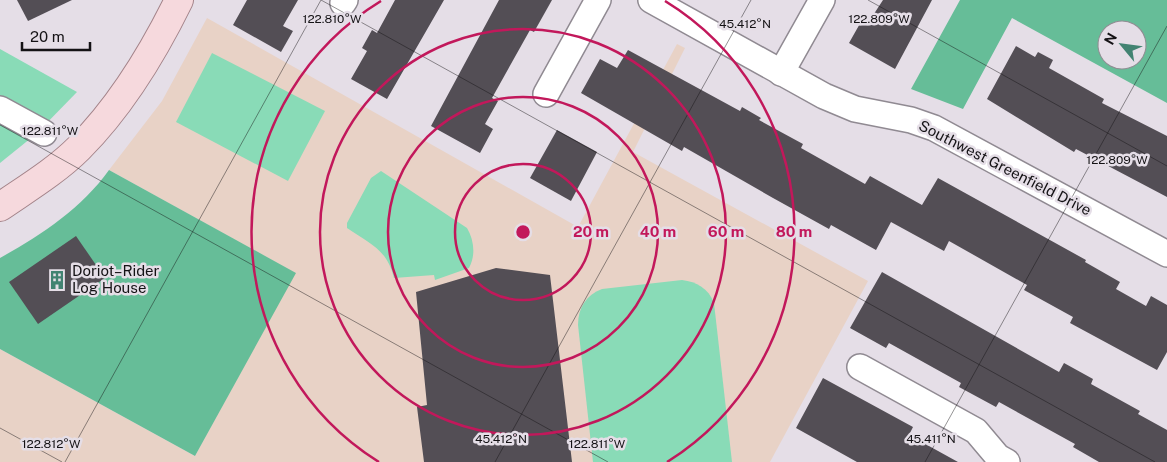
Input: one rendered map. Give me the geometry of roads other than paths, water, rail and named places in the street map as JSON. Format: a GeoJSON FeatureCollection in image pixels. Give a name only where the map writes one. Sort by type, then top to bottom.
{"type":"FeatureCollection","features":[{"type":"Feature","properties":{"kind":"main road"},"geometry":{"type":"LineString","coordinates":[[0,207],[79,148],[130,86],[179,0]]}},
{"type":"Feature","properties":{"kind":"street"},"geometry":{"type":"LineString","coordinates":[[546,94],[598,0]]}},
{"type":"Feature","properties":{"kind":"street","name":"Southwest Greenfield Drive"},"geometry":{"type":"LineString","coordinates":[[651,0],[824,96],[855,109],[910,120],[934,128],[1167,254]]}},
{"type":"Feature","properties":{"kind":"street"},"geometry":{"type":"LineString","coordinates":[[781,73],[822,0]]}},
{"type":"Feature","properties":{"kind":"street"},"geometry":{"type":"LineString","coordinates":[[0,109],[44,133]]}},
{"type":"Feature","properties":{"kind":"street"},"geometry":{"type":"LineString","coordinates":[[860,367],[976,431],[1000,460]]}},
{"type":"Feature","properties":{"kind":"place","name":"Doriot–Rider Log House"},"geometry":{"type":"Point","coordinates":[57,280]}}]}
